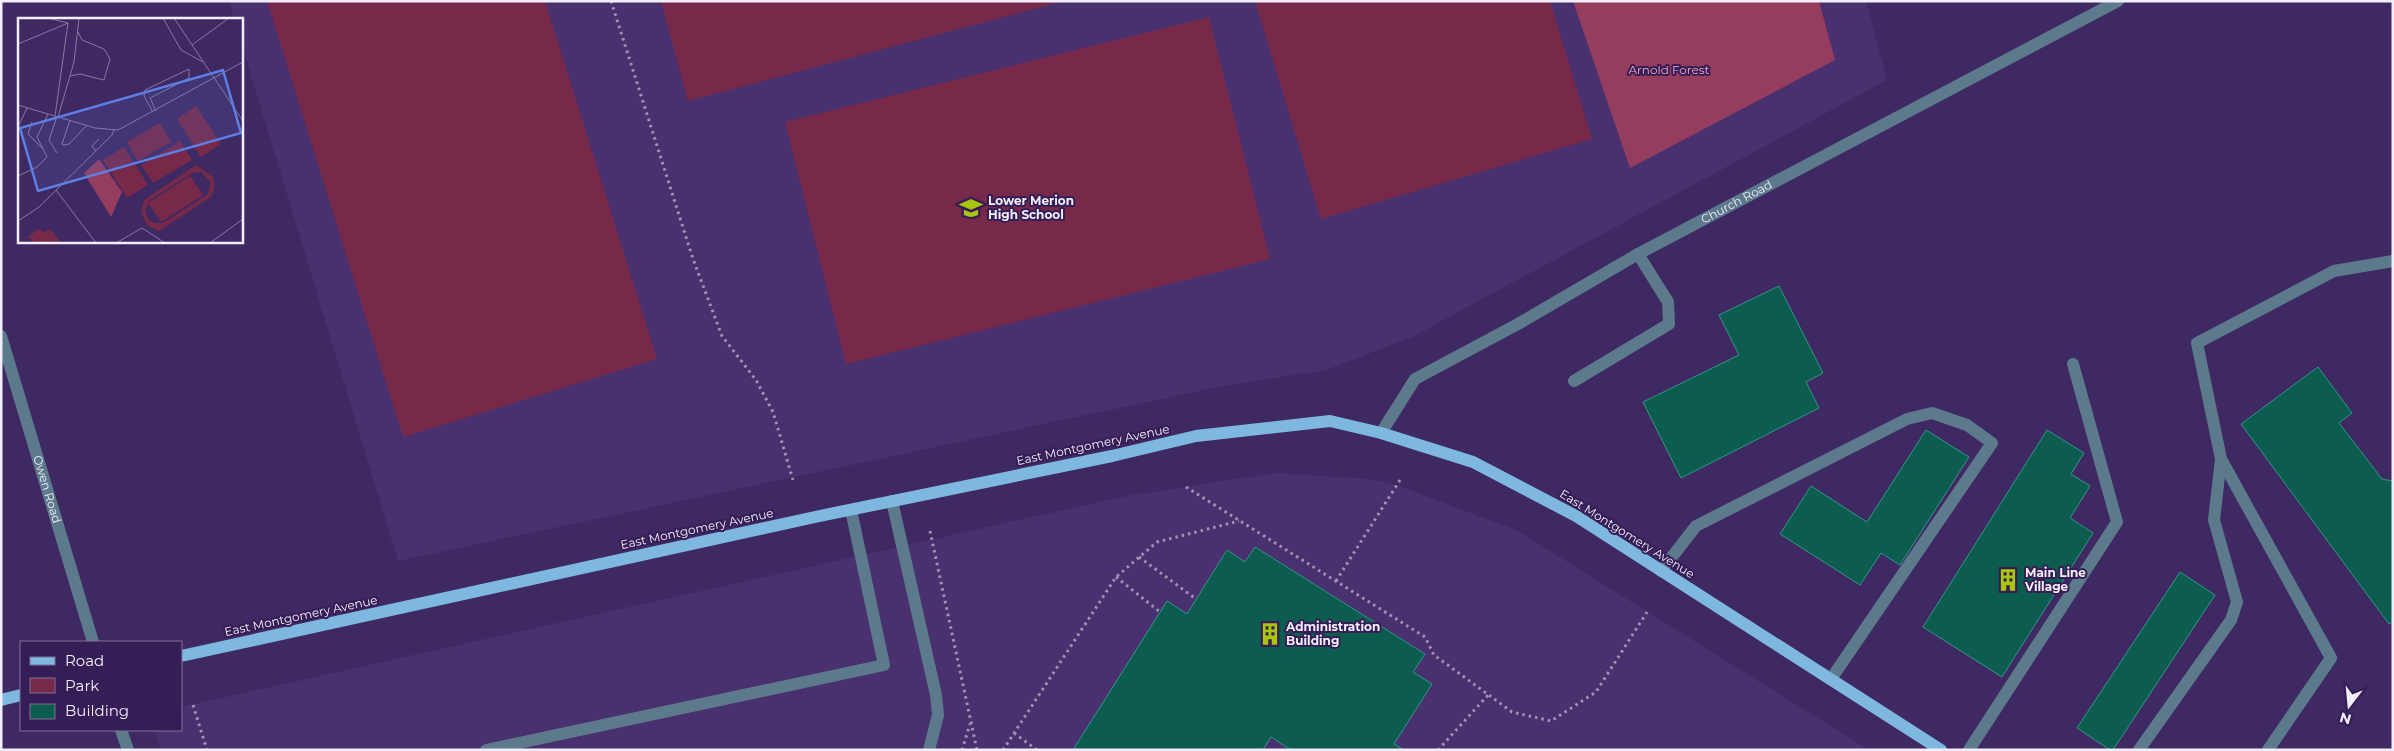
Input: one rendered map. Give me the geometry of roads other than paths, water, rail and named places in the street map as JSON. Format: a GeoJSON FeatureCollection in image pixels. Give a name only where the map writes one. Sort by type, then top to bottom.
{"type":"FeatureCollection","features":[{"type":"Feature","properties":{"kind":"main road","name":"East Montgomery Avenue"},"geometry":{"type":"LineString","coordinates":[[182,656],[892,501],[1112,456],[1196,436],[1330,421],[1473,462],[1576,516],[1941,750]]}},
{"type":"Feature","properties":{"kind":"main road"},"geometry":{"type":"LineString","coordinates":[[1,700],[20,695]]}},
{"type":"Feature","properties":{"kind":"street","name":"Church Road"},"geometry":{"type":"LineString","coordinates":[[1380,434],[1415,379],[1518,324],[1638,254],[2118,1]]}},
{"type":"Feature","properties":{"kind":"street"},"geometry":{"type":"LineString","coordinates":[[1574,381],[1668,324],[1668,302],[1638,254]]}},
{"type":"Feature","properties":{"kind":"street"},"geometry":{"type":"LineString","coordinates":[[2268,750],[2331,658],[2221,458],[2197,343],[2334,271],[2393,261]]}},
{"type":"Feature","properties":{"kind":"street","name":"Owen Road"},"geometry":{"type":"LineString","coordinates":[[1,336],[93,641]]}},
{"type":"Feature","properties":{"kind":"street"},"geometry":{"type":"LineString","coordinates":[[1968,750],[2117,522],[2073,364]]}},
{"type":"Feature","properties":{"kind":"street"},"geometry":{"type":"LineString","coordinates":[[1661,571],[1696,526],[1907,420],[1932,414],[1967,426],[1992,443],[1831,679]]}},
{"type":"Feature","properties":{"kind":"street"},"geometry":{"type":"LineString","coordinates":[[2139,750],[2231,620],[2237,602],[2214,520],[2221,458]]}},
{"type":"Feature","properties":{"kind":"street"},"geometry":{"type":"LineString","coordinates":[[892,501],[936,695],[938,715],[929,750]]}},
{"type":"Feature","properties":{"kind":"street"},"geometry":{"type":"LineString","coordinates":[[486,750],[884,665],[851,510]]}},
{"type":"Feature","properties":{"kind":"street"},"geometry":{"type":"LineString","coordinates":[[121,731],[128,750]]}},
{"type":"Feature","properties":{"kind":"place","name":"Lower Merion High School"},"geometry":{"type":"Point","coordinates":[971,208]}},
{"type":"Feature","properties":{"kind":"place","name":"Main Line Village"},"geometry":{"type":"Point","coordinates":[2008,580]}},
{"type":"Feature","properties":{"kind":"place","name":"Administration Building"},"geometry":{"type":"Point","coordinates":[1270,634]}},
{"type":"Feature","properties":{"kind":"park label","name":"Arnold Forest"},"geometry":{"type":"Point","coordinates":[1669,70]}}]}
